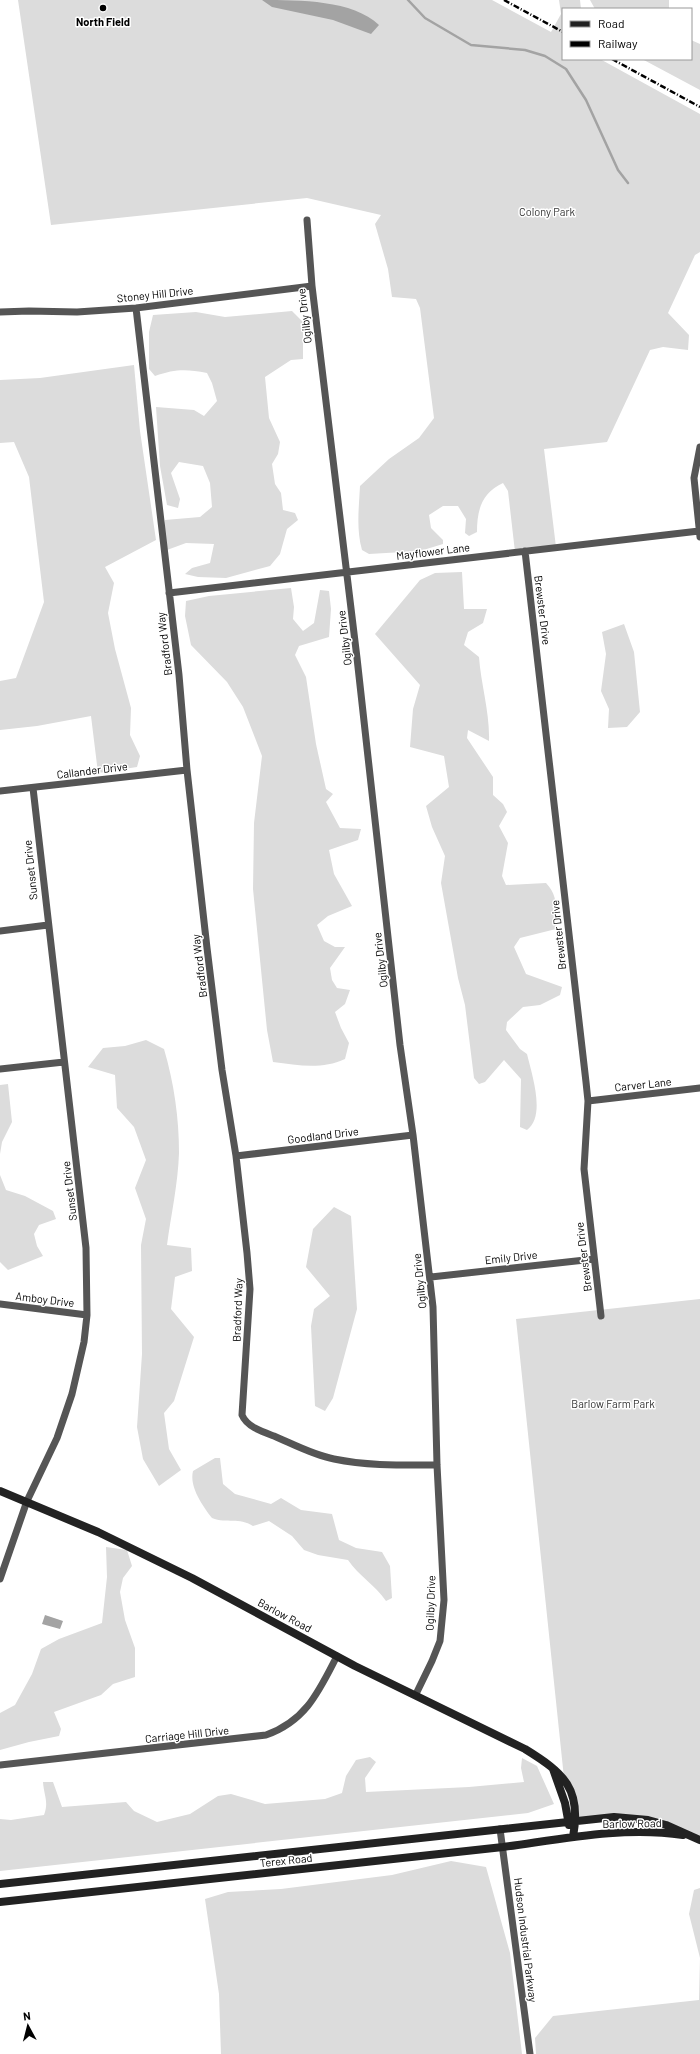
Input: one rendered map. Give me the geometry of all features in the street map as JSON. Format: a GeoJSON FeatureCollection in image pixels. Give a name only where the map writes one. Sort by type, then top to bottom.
{"type":"FeatureCollection","features":[{"type":"Feature","properties":{"kind":"street","name":"Ogilby Drive"},"geometry":{"type":"LineString","coordinates":[[307,220],[312,286],[347,572],[400,1046],[414,1135],[431,1277],[435,1358],[437,1465],[444,1600],[438,1645],[416,1694]]}},
{"type":"Feature","properties":{"kind":"street","name":"Stoney Hill Drive"},"geometry":{"type":"LineString","coordinates":[[0,312],[29,310],[77,312],[136,308],[312,286]]}},
{"type":"Feature","properties":{"kind":"street","name":"Bradford Way"},"geometry":{"type":"LineString","coordinates":[[136,308],[178,675],[187,770],[222,1070],[236,1156],[250,1289],[242,1403],[244,1419],[265,1432],[332,1459],[396,1465],[437,1465]]}},
{"type":"Feature","properties":{"kind":"street"},"geometry":{"type":"LineString","coordinates":[[700,447],[694,478],[700,534]]}},
{"type":"Feature","properties":{"kind":"street","name":"Mayflower Lane"},"geometry":{"type":"LineString","coordinates":[[168,593],[525,551],[700,534]]}},
{"type":"Feature","properties":{"kind":"street","name":"Brewster Drive"},"geometry":{"type":"LineString","coordinates":[[525,551],[546,723],[588,1101],[584,1169],[601,1316]]}},
{"type":"Feature","properties":{"kind":"street","name":"Callander Drive"},"geometry":{"type":"LineString","coordinates":[[0,791],[187,770]]}},
{"type":"Feature","properties":{"kind":"street","name":"Sunset Drive"},"geometry":{"type":"LineString","coordinates":[[0,1579],[27,1501],[65,1419],[81,1357],[87,1315],[86,1248],[32,788]]}},
{"type":"Feature","properties":{"kind":"street"},"geometry":{"type":"LineString","coordinates":[[0,931],[48,925]]}},
{"type":"Feature","properties":{"kind":"street"},"geometry":{"type":"LineString","coordinates":[[0,1070],[64,1062]]}},
{"type":"Feature","properties":{"kind":"street","name":"Carver Lane"},"geometry":{"type":"LineString","coordinates":[[588,1101],[700,1088]]}},
{"type":"Feature","properties":{"kind":"street","name":"Goodland Drive"},"geometry":{"type":"LineString","coordinates":[[236,1156],[414,1135]]}},
{"type":"Feature","properties":{"kind":"street","name":"Emily Drive"},"geometry":{"type":"LineString","coordinates":[[431,1277],[594,1259]]}},
{"type":"Feature","properties":{"kind":"street","name":"Amboy Drive"},"geometry":{"type":"LineString","coordinates":[[0,1304],[87,1315]]}},
{"type":"Feature","properties":{"kind":"street","name":"Barlow Road"},"geometry":{"type":"LineString","coordinates":[[0,1491],[98,1532],[192,1578],[337,1656],[525,1749],[553,1769],[567,1782],[572,1794],[573,1837],[632,1832],[655,1832],[692,1837]]}},
{"type":"Feature","properties":{"kind":"street","name":"Carriage Hill Drive"},"geometry":{"type":"LineString","coordinates":[[0,1765],[266,1734],[280,1730],[291,1723],[309,1705],[337,1656]]}},
{"type":"Feature","properties":{"kind":"street","name":"Barlow Road"},"geometry":{"type":"LineString","coordinates":[[572,1821],[614,1817],[648,1820],[666,1825],[700,1840]]}},
{"type":"Feature","properties":{"kind":"street","name":"Terex Road"},"geometry":{"type":"LineString","coordinates":[[0,1884],[572,1821]]}},
{"type":"Feature","properties":{"kind":"street","name":"Hudson Industrial Parkway"},"geometry":{"type":"LineString","coordinates":[[500,1829],[530,2054]]}},
{"type":"Feature","properties":{"kind":"street","name":"Terex Road"},"geometry":{"type":"LineString","coordinates":[[0,1902],[503,1847],[573,1837]]}},
{"type":"Feature","properties":{"kind":"green space","name":"Colony Park"},"geometry":{"type":"Polygon","coordinates":[[[18,0],[492,0],[551,32],[561,14],[559,0],[580,0],[581,8],[562,8],[562,60],[602,60],[700,114],[700,252],[695,255],[668,313],[689,335],[688,350],[663,347],[650,350],[607,442],[544,449],[556,547],[515,552],[508,491],[503,483],[490,492],[482,503],[478,516],[477,532],[469,536],[465,533],[466,519],[458,506],[443,506],[429,515],[431,528],[443,540],[443,544],[420,551],[369,554],[362,550],[358,526],[360,486],[389,459],[419,438],[434,418],[420,308],[416,299],[392,297],[388,269],[375,224],[381,215],[307,198],[51,225],[18,0]]]}},
{"type":"Feature","properties":{"kind":"green space"},"geometry":{"type":"Polygon","coordinates":[[[590,0],[669,0],[669,8],[594,8],[590,0]]]}},
{"type":"Feature","properties":{"kind":"green space"},"geometry":{"type":"Polygon","coordinates":[[[692,40],[700,44],[700,90],[644,60],[692,60],[692,40]]]}},
{"type":"Feature","properties":{"kind":"green space"},"geometry":{"type":"Polygon","coordinates":[[[292,311],[303,322],[303,359],[291,360],[265,377],[269,418],[280,442],[278,454],[272,464],[275,484],[281,493],[283,510],[295,513],[298,520],[287,529],[280,554],[270,566],[226,578],[198,577],[185,574],[192,568],[210,563],[214,544],[186,543],[167,550],[164,531],[165,520],[200,517],[212,507],[210,483],[203,466],[179,462],[171,473],[180,499],[178,508],[167,505],[160,466],[156,407],[194,410],[204,416],[217,401],[212,383],[207,373],[181,370],[155,376],[149,369],[149,332],[153,315],[196,312],[225,317],[292,311]]]}},
{"type":"Feature","properties":{"kind":"green space"},"geometry":{"type":"Polygon","coordinates":[[[134,365],[140,431],[156,540],[105,567],[114,583],[108,613],[115,649],[131,708],[130,735],[140,756],[137,767],[98,773],[91,716],[37,726],[0,730],[0,681],[16,678],[44,602],[29,477],[14,442],[0,443],[0,380],[40,378],[134,365]]]}},
{"type":"Feature","properties":{"kind":"green space"},"geometry":{"type":"Polygon","coordinates":[[[462,572],[464,609],[487,609],[483,623],[468,632],[464,645],[479,657],[487,710],[489,741],[468,730],[467,738],[493,777],[493,795],[503,804],[507,812],[499,826],[508,843],[502,876],[506,885],[546,883],[553,893],[556,904],[556,929],[520,938],[514,947],[526,974],[562,987],[560,995],[540,1005],[523,1007],[507,1022],[506,1030],[520,1049],[527,1054],[534,1084],[537,1105],[536,1115],[533,1124],[527,1130],[520,1127],[521,1079],[504,1060],[485,1082],[479,1084],[474,1078],[465,1005],[458,978],[441,883],[445,856],[432,827],[426,806],[449,787],[444,756],[410,747],[413,709],[420,685],[375,634],[420,580],[435,573],[462,572]]]}},
{"type":"Feature","properties":{"kind":"green space"},"geometry":{"type":"Polygon","coordinates":[[[291,588],[294,607],[293,619],[303,631],[314,623],[320,590],[329,591],[331,609],[329,637],[299,646],[295,655],[306,677],[316,744],[326,789],[333,794],[326,802],[340,828],[361,829],[358,840],[329,850],[334,874],[352,906],[328,916],[317,925],[324,941],[335,947],[345,947],[330,968],[332,980],[337,988],[350,990],[345,1004],[335,1012],[349,1043],[345,1059],[327,1065],[318,1066],[273,1062],[267,1030],[253,889],[254,823],[262,756],[243,707],[227,682],[191,645],[185,616],[186,601],[209,596],[291,588]]]}},
{"type":"Feature","properties":{"kind":"green space"},"geometry":{"type":"Polygon","coordinates":[[[624,624],[634,652],[640,712],[627,727],[608,728],[609,709],[601,691],[606,654],[602,632],[624,624]]]}},
{"type":"Feature","properties":{"kind":"green space"},"geometry":{"type":"Polygon","coordinates":[[[146,1040],[164,1049],[171,1075],[177,1114],[179,1153],[176,1188],[167,1245],[191,1248],[192,1271],[175,1277],[171,1309],[194,1337],[174,1401],[164,1413],[169,1449],[181,1470],[159,1486],[143,1459],[137,1427],[142,1354],[141,1245],[146,1219],[135,1188],[146,1160],[134,1127],[117,1108],[115,1075],[88,1067],[103,1048],[125,1046],[146,1040]]]}},
{"type":"Feature","properties":{"kind":"green space"},"geometry":{"type":"Polygon","coordinates":[[[8,1084],[12,1122],[2,1142],[0,1154],[0,1085],[8,1084]]]}},
{"type":"Feature","properties":{"kind":"green space"},"geometry":{"type":"Polygon","coordinates":[[[0,1175],[6,1190],[25,1196],[53,1211],[56,1219],[39,1225],[34,1234],[37,1246],[43,1256],[8,1270],[0,1262],[0,1175]]]}},
{"type":"Feature","properties":{"kind":"green space"},"geometry":{"type":"Polygon","coordinates":[[[334,1207],[351,1216],[357,1309],[333,1398],[325,1411],[315,1406],[311,1326],[314,1309],[330,1296],[306,1267],[313,1229],[334,1207]]]}},
{"type":"Feature","properties":{"kind":"green space","name":"Barlow Farm Park"},"geometry":{"type":"Polygon","coordinates":[[[700,1299],[700,1836],[629,1815],[576,1821],[564,1778],[516,1319],[700,1299]]]}},
{"type":"Feature","properties":{"kind":"green space"},"geometry":{"type":"Polygon","coordinates":[[[215,1458],[220,1458],[223,1484],[235,1494],[271,1504],[281,1498],[301,1510],[332,1514],[339,1540],[356,1548],[382,1552],[390,1566],[392,1598],[386,1601],[348,1560],[318,1555],[304,1550],[292,1536],[269,1521],[253,1526],[248,1523],[238,1521],[223,1521],[212,1518],[195,1490],[192,1477],[193,1471],[215,1458]]]}},
{"type":"Feature","properties":{"kind":"green space"},"geometry":{"type":"Polygon","coordinates":[[[106,1547],[127,1550],[132,1566],[123,1578],[120,1592],[125,1620],[135,1648],[135,1677],[113,1684],[101,1695],[54,1712],[61,1729],[59,1736],[0,1750],[0,1713],[15,1705],[32,1674],[41,1649],[59,1639],[102,1623],[107,1577],[106,1547]]]}},
{"type":"Feature","properties":{"kind":"green space"},"geometry":{"type":"Polygon","coordinates":[[[370,1757],[376,1762],[365,1778],[366,1792],[469,1787],[524,1782],[521,1768],[522,1758],[537,1766],[554,1804],[528,1813],[0,1871],[0,1819],[11,1820],[44,1815],[46,1803],[43,1782],[53,1782],[62,1807],[126,1802],[134,1811],[157,1822],[190,1814],[218,1796],[231,1794],[265,1804],[325,1799],[342,1793],[346,1776],[356,1760],[370,1757]]]}},
{"type":"Feature","properties":{"kind":"green space"},"geometry":{"type":"Polygon","coordinates":[[[451,1861],[486,1867],[510,1953],[522,2054],[221,2054],[219,1994],[205,1899],[228,1892],[281,1889],[392,1875],[451,1861]]]}},
{"type":"Feature","properties":{"kind":"green space"},"geometry":{"type":"Polygon","coordinates":[[[700,1888],[700,1958],[689,1914],[694,1890],[700,1888]]]}},
{"type":"Feature","properties":{"kind":"green space"},"geometry":{"type":"Polygon","coordinates":[[[700,1958],[700,2054],[536,2054],[535,2038],[553,2016],[699,2000],[700,1958]]]}},
{"type":"Feature","properties":{"kind":"shaded area"},"geometry":{"type":"Polygon","coordinates":[[[262,0],[309,1],[341,6],[368,17],[379,25],[371,34],[333,20],[272,7],[262,0]]]}},
{"type":"Feature","properties":{"kind":"shaded area"},"geometry":{"type":"Polygon","coordinates":[[[45,1615],[63,1621],[60,1629],[42,1624],[45,1615]]]}},
{"type":"Feature","properties":{"kind":"waterway"},"geometry":{"type":"LineString","coordinates":[[408,0],[425,18],[471,45],[525,50],[545,56],[566,69],[586,100],[618,170],[628,183]]}},
{"type":"Feature","properties":{"kind":"railway"},"geometry":{"type":"LineString","coordinates":[[504,0],[562,31]]}},
{"type":"Feature","properties":{"kind":"railway"},"geometry":{"type":"LineString","coordinates":[[614,60],[700,107]]}},
{"type":"Feature","properties":{"kind":"place","name":"North Field"},"geometry":{"type":"Point","coordinates":[103,8]}}]}
